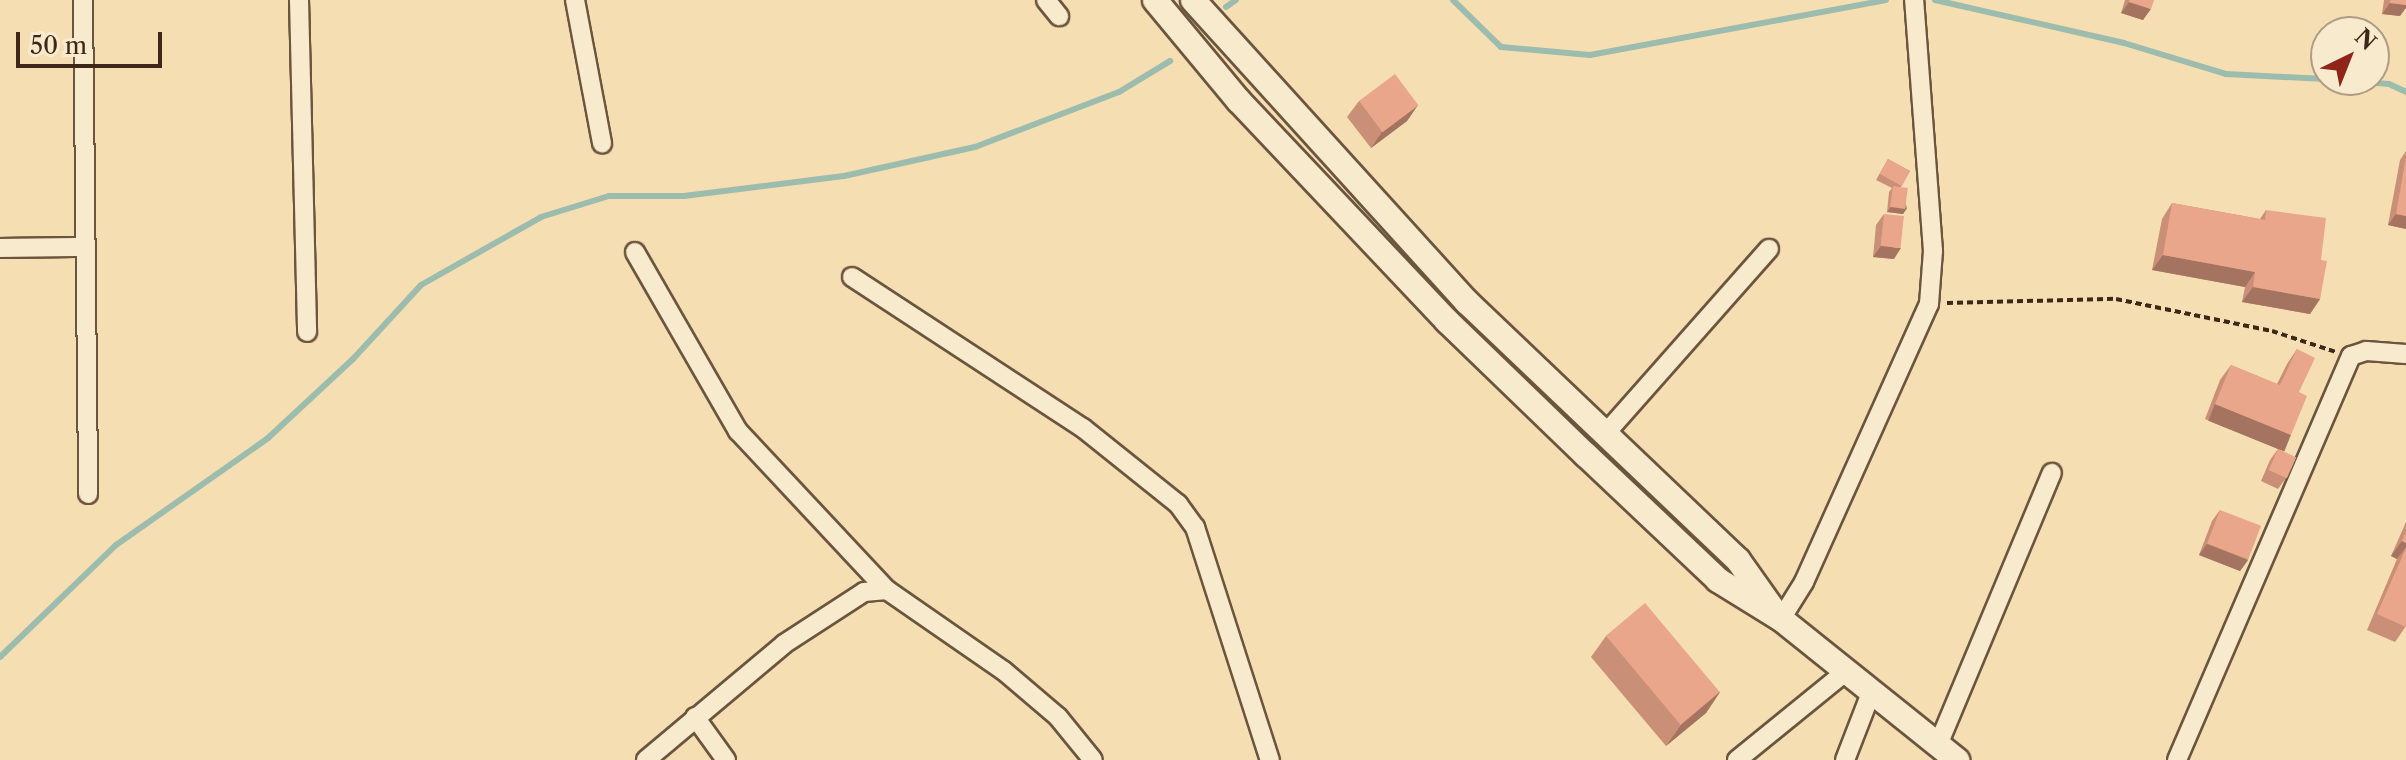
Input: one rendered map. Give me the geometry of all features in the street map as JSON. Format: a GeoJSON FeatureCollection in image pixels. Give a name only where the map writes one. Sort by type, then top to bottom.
{"type":"FeatureCollection","features":[{"type":"Feature","properties":{"kind":"street"},"geometry":{"type":"LineString","coordinates":[[83,0],[88,494]]}},
{"type":"Feature","properties":{"kind":"street"},"geometry":{"type":"LineString","coordinates":[[299,0],[307,332]]}},
{"type":"Feature","properties":{"kind":"street"},"geometry":{"type":"LineString","coordinates":[[575,0],[602,143]]}},
{"type":"Feature","properties":{"kind":"street"},"geometry":{"type":"LineString","coordinates":[[1046,0],[1059,16]]}},
{"type":"Feature","properties":{"kind":"street"},"geometry":{"type":"LineString","coordinates":[[1155,0],[1239,101],[1447,321],[1718,580],[1781,619],[1843,674],[1947,753],[2052,473]]}},
{"type":"Feature","properties":{"kind":"street"},"geometry":{"type":"LineString","coordinates":[[1193,0],[1467,302],[1738,560],[1781,619]]}},
{"type":"Feature","properties":{"kind":"street"},"geometry":{"type":"LineString","coordinates":[[1781,619],[1804,582],[1929,304],[1933,251],[1914,0]]}},
{"type":"Feature","properties":{"kind":"street"},"geometry":{"type":"LineString","coordinates":[[0,248],[85,247]]}},
{"type":"Feature","properties":{"kind":"street"},"geometry":{"type":"LineString","coordinates":[[1606,433],[1769,249]]}},
{"type":"Feature","properties":{"kind":"street"},"geometry":{"type":"LineString","coordinates":[[635,252],[738,431],[887,590],[1004,671],[1058,717],[1093,760]]}},
{"type":"Feature","properties":{"kind":"street"},"geometry":{"type":"LineString","coordinates":[[852,277],[1083,428],[1178,504],[1195,527],[1270,760]]}},
{"type":"Feature","properties":{"kind":"street"},"geometry":{"type":"LineString","coordinates":[[2177,760],[2351,356],[2366,351],[2406,354]]}},
{"type":"Feature","properties":{"kind":"street"},"geometry":{"type":"LineString","coordinates":[[646,760],[784,644],[864,592],[887,590]]}},
{"type":"Feature","properties":{"kind":"street"},"geometry":{"type":"LineString","coordinates":[[1737,760],[1843,674]]}},
{"type":"Feature","properties":{"kind":"street"},"geometry":{"type":"LineString","coordinates":[[1845,760],[1871,693]]}},
{"type":"Feature","properties":{"kind":"street"},"geometry":{"type":"LineString","coordinates":[[695,717],[726,760]]}},
{"type":"Feature","properties":{"kind":"path"},"geometry":{"type":"LineString","coordinates":[[1929,304],[2116,299],[2272,331],[2351,356]]}},
{"type":"Feature","properties":{"kind":"building"},"geometry":{"type":"Polygon","coordinates":[[[2129,0],[2154,0],[2151,9],[2129,0]]]}},
{"type":"Feature","properties":{"kind":"building"},"geometry":{"type":"Polygon","coordinates":[[[2390,0],[2406,0],[2406,5],[2390,3],[2390,0]]]}},
{"type":"Feature","properties":{"kind":"building"},"geometry":{"type":"Polygon","coordinates":[[[1395,74],[1418,105],[1383,132],[1359,101],[1395,74]]]}},
{"type":"Feature","properties":{"kind":"building"},"geometry":{"type":"Polygon","coordinates":[[[2406,157],[2406,216],[2396,214],[2406,157]]]}},
{"type":"Feature","properties":{"kind":"building"},"geometry":{"type":"Polygon","coordinates":[[[1888,159],[1910,171],[1902,186],[1880,174],[1888,159]]]}},
{"type":"Feature","properties":{"kind":"building"},"geometry":{"type":"Polygon","coordinates":[[[1893,186],[1908,188],[1905,209],[1890,207],[1893,186]]]}},
{"type":"Feature","properties":{"kind":"building"},"geometry":{"type":"Polygon","coordinates":[[[2172,203],[2265,220],[2266,210],[2326,218],[2321,260],[2327,261],[2320,299],[2253,287],[2255,272],[2163,255],[2172,203]]]}},
{"type":"Feature","properties":{"kind":"building"},"geometry":{"type":"Polygon","coordinates":[[[1884,214],[1904,216],[1901,248],[1881,246],[1884,214]]]}},
{"type":"Feature","properties":{"kind":"building"},"geometry":{"type":"Polygon","coordinates":[[[2297,349],[2315,358],[2299,392],[2307,396],[2291,435],[2215,404],[2231,365],[2280,385],[2297,349]]]}},
{"type":"Feature","properties":{"kind":"building"},"geometry":{"type":"Polygon","coordinates":[[[2278,449],[2296,457],[2287,478],[2269,470],[2278,449]]]}},
{"type":"Feature","properties":{"kind":"building"},"geometry":{"type":"Polygon","coordinates":[[[2220,510],[2261,526],[2248,559],[2207,544],[2220,510]]]}},
{"type":"Feature","properties":{"kind":"building"},"geometry":{"type":"Polygon","coordinates":[[[2406,548],[2406,627],[2377,614],[2406,548]]]}},
{"type":"Feature","properties":{"kind":"building"},"geometry":{"type":"Polygon","coordinates":[[[1645,603],[1720,692],[1680,725],[1606,636],[1645,603]]]}},
{"type":"Feature","properties":{"kind":"waterway"},"geometry":{"type":"LineString","coordinates":[[1226,7],[1236,0]]}},
{"type":"Feature","properties":{"kind":"waterway"},"geometry":{"type":"LineString","coordinates":[[1453,0],[1501,47],[1590,55],[1886,0]]}},
{"type":"Feature","properties":{"kind":"waterway"},"geometry":{"type":"LineString","coordinates":[[1935,0],[2124,43],[2226,74],[2310,78]]}},
{"type":"Feature","properties":{"kind":"waterway"},"geometry":{"type":"LineString","coordinates":[[0,657],[116,545],[268,438],[353,359],[421,285],[541,217],[609,196],[684,196],[844,176],[975,147],[1119,92],[1170,61]]}},
{"type":"Feature","properties":{"kind":"waterway"},"geometry":{"type":"LineString","coordinates":[[2390,84],[2406,92]]}}]}
